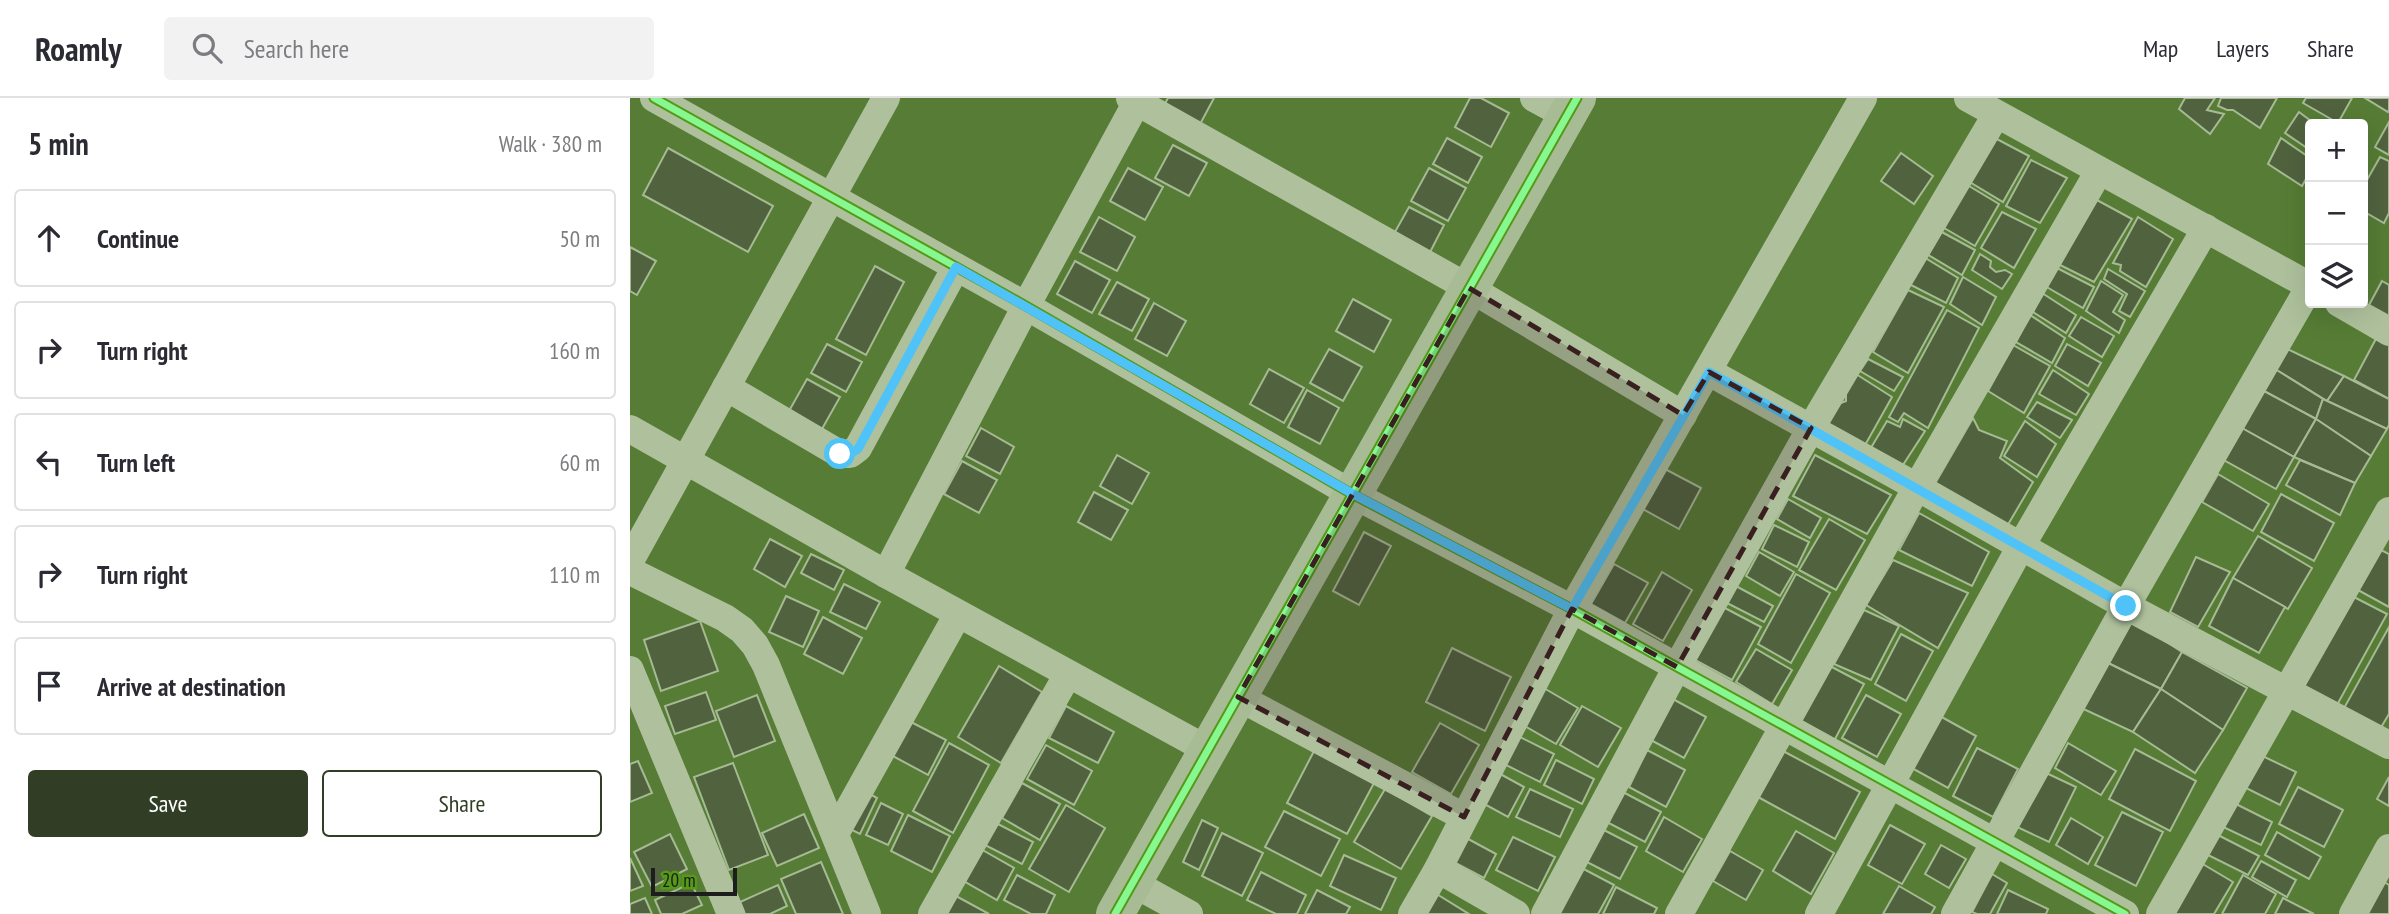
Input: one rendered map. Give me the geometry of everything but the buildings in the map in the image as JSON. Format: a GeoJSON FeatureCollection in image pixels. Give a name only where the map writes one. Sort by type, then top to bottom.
{"type":"FeatureCollection","features":[{"type":"Feature","properties":{"kind":"street"},"geometry":{"type":"LineString","coordinates":[[654,98],[1026,306],[1353,494],[1572,609],[2125,914]]}},
{"type":"Feature","properties":{"kind":"street"},"geometry":{"type":"LineString","coordinates":[[630,561],[886,98]]}},
{"type":"Feature","properties":{"kind":"street"},"geometry":{"type":"LineString","coordinates":[[1412,914],[1438,869],[1572,609],[1863,98]]}},
{"type":"Feature","properties":{"kind":"street"},"geometry":{"type":"LineString","coordinates":[[1968,98],[2305,283]]}},
{"type":"Feature","properties":{"kind":"street"},"geometry":{"type":"LineString","coordinates":[[886,574],[1135,99],[1469,288],[1683,415]]}},
{"type":"Feature","properties":{"kind":"street"},"geometry":{"type":"LineString","coordinates":[[1189,914],[1124,898],[1469,288],[1559,104]]}},
{"type":"Feature","properties":{"kind":"street"},"geometry":{"type":"LineString","coordinates":[[1545,914],[1677,667],[1811,428],[1996,115]]}},
{"type":"Feature","properties":{"kind":"street"},"geometry":{"type":"LineString","coordinates":[[1679,914],[1917,487],[2099,171]]}},
{"type":"Feature","properties":{"kind":"street"},"geometry":{"type":"LineString","coordinates":[[1819,914],[2021,546],[2206,228]]}},
{"type":"Feature","properties":{"kind":"street"},"geometry":{"type":"LineString","coordinates":[[726,387],[840,454],[850,454],[858,449],[956,267]]}},
{"type":"Feature","properties":{"kind":"street"},"geometry":{"type":"LineString","coordinates":[[1955,914],[2126,606],[2305,295]]}},
{"type":"Feature","properties":{"kind":"street"},"geometry":{"type":"LineString","coordinates":[[2348,308],[2389,332]]}},
{"type":"Feature","properties":{"kind":"street"},"geometry":{"type":"LineString","coordinates":[[1709,372],[2126,606],[2389,745]]}},
{"type":"Feature","properties":{"kind":"street"},"geometry":{"type":"LineString","coordinates":[[630,429],[958,614],[1208,750]]}},
{"type":"Feature","properties":{"kind":"street"},"geometry":{"type":"LineString","coordinates":[[2160,914],[2389,511]]}},
{"type":"Feature","properties":{"kind":"street"},"geometry":{"type":"LineString","coordinates":[[630,571],[724,618],[742,630],[755,645],[766,664],[867,914]]}},
{"type":"Feature","properties":{"kind":"street"},"geometry":{"type":"LineString","coordinates":[[835,834],[958,614]]}},
{"type":"Feature","properties":{"kind":"street"},"geometry":{"type":"LineString","coordinates":[[630,670],[731,914]]}},
{"type":"Feature","properties":{"kind":"street"},"geometry":{"type":"LineString","coordinates":[[932,914],[1068,674]]}},
{"type":"Feature","properties":{"kind":"street"},"geometry":{"type":"LineString","coordinates":[[1238,696],[1464,817]]}},
{"type":"Feature","properties":{"kind":"street"},"geometry":{"type":"LineString","coordinates":[[2353,914],[2389,848]]}},
{"type":"Feature","properties":{"kind":"street"},"geometry":{"type":"LineString","coordinates":[[1438,869],[1516,914]]}},
{"type":"Feature","properties":{"kind":"highlighted area"},"geometry":{"type":"Polygon","coordinates":[[[1469,288],[1683,415],[1709,372],[1811,428],[1677,667],[1572,609],[1464,817],[1238,697],[1469,288]]]}},
{"type":"Feature","properties":{"kind":"cycle path"},"geometry":{"type":"LineString","coordinates":[[654,98],[1026,306],[1352,494],[1572,609],[2125,914]]}},
{"type":"Feature","properties":{"kind":"cycle path"},"geometry":{"type":"LineString","coordinates":[[1115,914],[1577,98]]}},
{"type":"Feature","properties":{"kind":"route"},"geometry":{"type":"LineString","coordinates":[[840,454],[850,454],[858,449],[956,267],[1353,494],[1572,609],[1709,372],[2126,606]]}}]}
